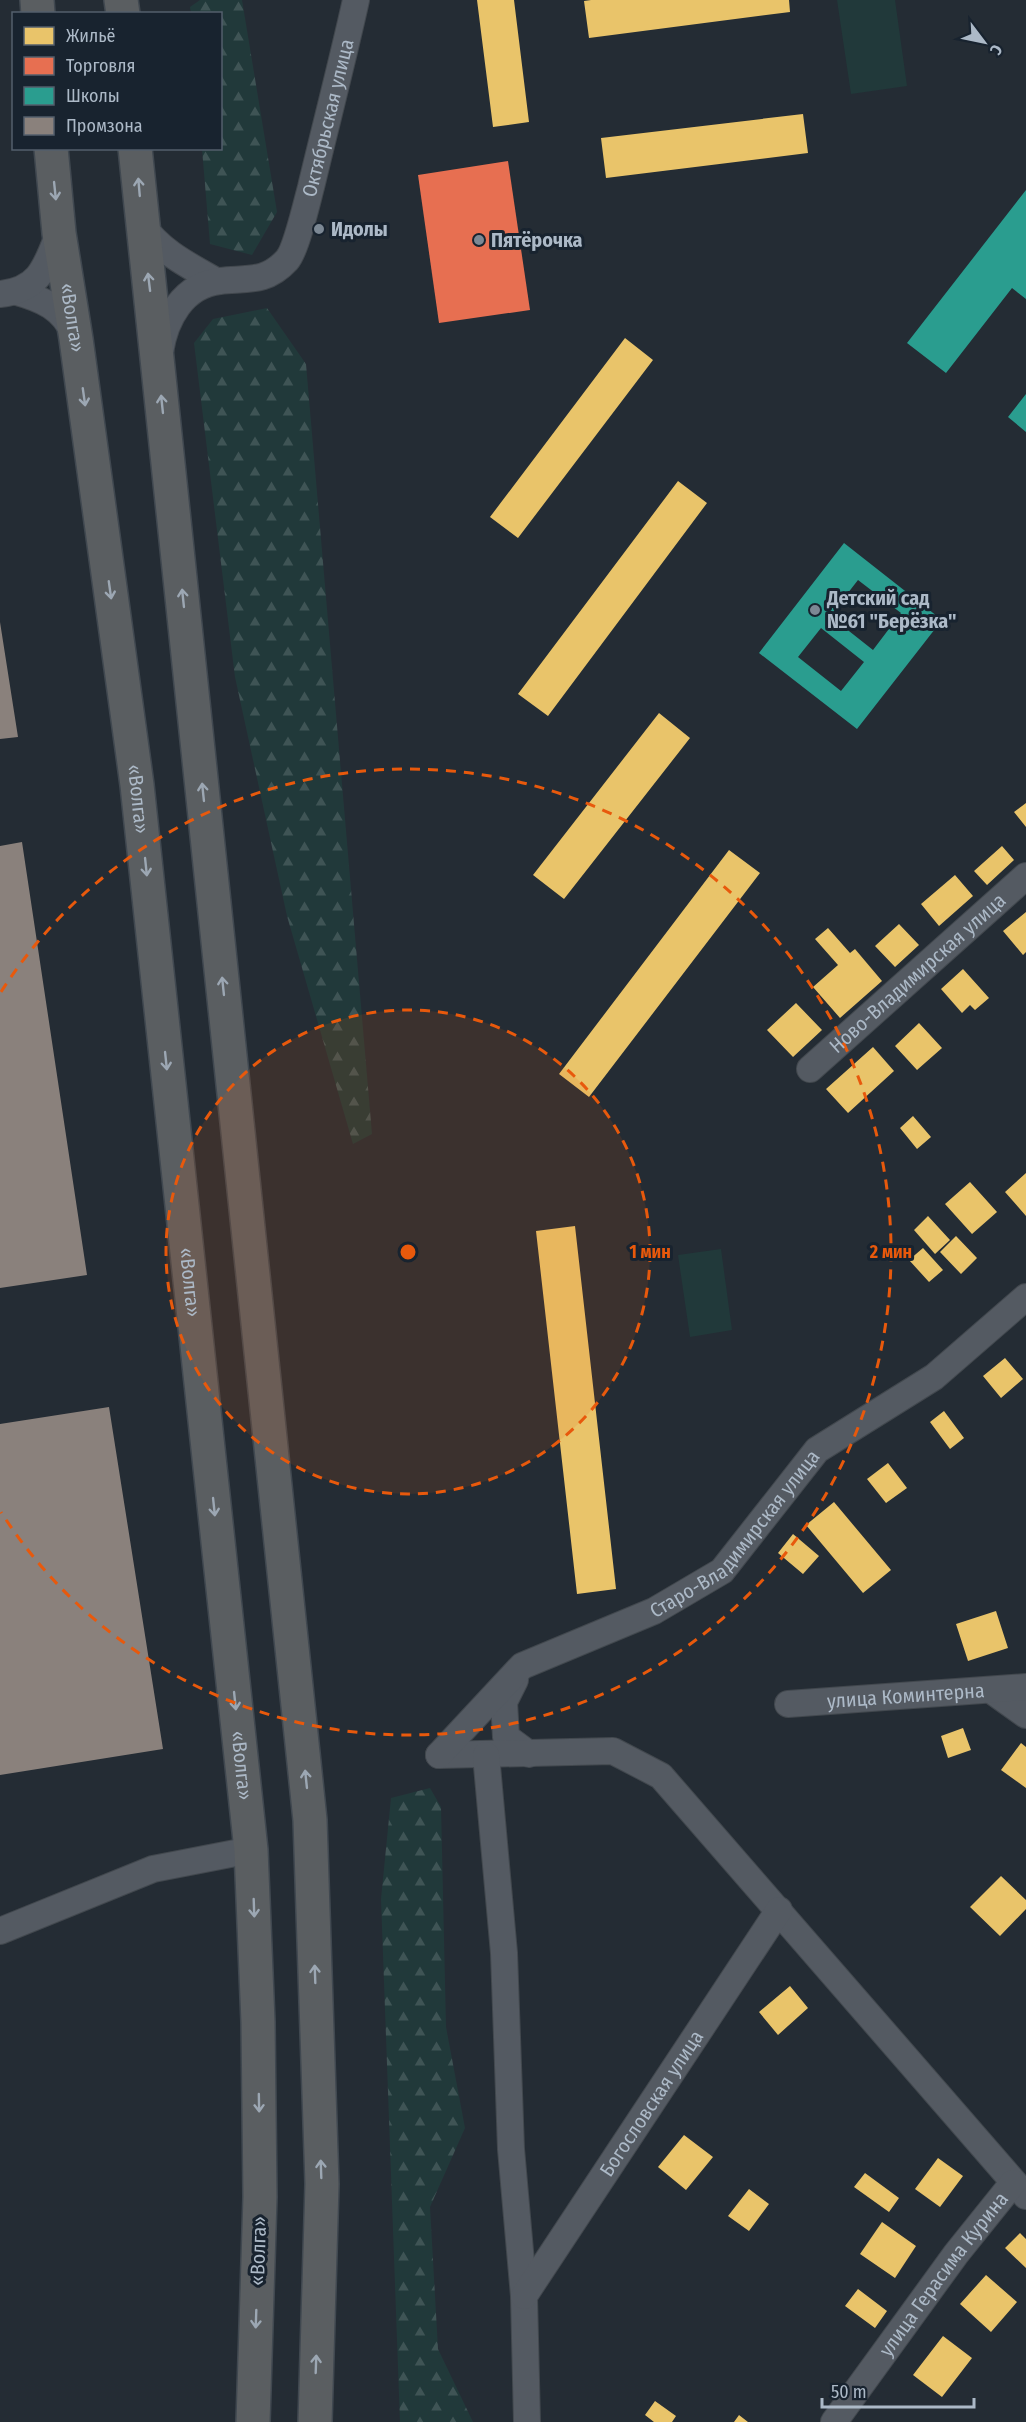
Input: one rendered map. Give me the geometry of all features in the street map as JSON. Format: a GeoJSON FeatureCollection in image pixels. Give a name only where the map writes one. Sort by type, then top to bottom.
{"type":"FeatureCollection","features":[{"type":"Feature","properties":{"kind":"highway","name":"«Волга»"},"geometry":{"type":"LineString","coordinates":[[51,150],[59,233],[76,339],[137,785],[251,1850],[258,2022],[260,2197],[253,2422]]}},
{"type":"Feature","properties":{"kind":"highway"},"geometry":{"type":"LineString","coordinates":[[135,150],[310,1820],[322,2184],[315,2422]]}},
{"type":"Feature","properties":{"kind":"street","name":"Октябрьская улица"},"geometry":{"type":"LineString","coordinates":[[158,361],[162,334],[178,304],[189,291],[216,281],[265,277],[288,259],[307,210],[356,0]]}},
{"type":"Feature","properties":{"kind":"street"},"geometry":{"type":"LineString","coordinates":[[142,225],[164,250],[216,281]]}},
{"type":"Feature","properties":{"kind":"street"},"geometry":{"type":"LineString","coordinates":[[8,293],[31,285],[43,270],[59,233]]}},
{"type":"Feature","properties":{"kind":"street"},"geometry":{"type":"LineString","coordinates":[[8,293],[54,307],[69,322],[76,339]]}},
{"type":"Feature","properties":{"kind":"street","name":"Ново-Владимирская улица"},"geometry":{"type":"LineString","coordinates":[[810,1070],[1026,876]]}},
{"type":"Feature","properties":{"kind":"street","name":"Старо-Владимирская улица"},"geometry":{"type":"LineString","coordinates":[[486,1755],[439,1755],[522,1666],[654,1611],[722,1571],[817,1450],[934,1377],[1026,1297]]}},
{"type":"Feature","properties":{"kind":"street"},"geometry":{"type":"LineString","coordinates":[[522,1666],[504,1702],[506,1737],[529,1755]]}},
{"type":"Feature","properties":{"kind":"street","name":"улица Коминтерна"},"geometry":{"type":"LineString","coordinates":[[788,1704],[1026,1687]]}},
{"type":"Feature","properties":{"kind":"street"},"geometry":{"type":"LineString","coordinates":[[991,1689],[1026,1715]]}},
{"type":"Feature","properties":{"kind":"street"},"geometry":{"type":"LineString","coordinates":[[527,2422],[524,2296],[511,2149],[504,1953],[486,1755],[613,1751],[661,1776],[1019,2189]]}},
{"type":"Feature","properties":{"kind":"street"},"geometry":{"type":"LineString","coordinates":[[0,1932],[153,1869],[251,1850]]}},
{"type":"Feature","properties":{"kind":"street","name":"Богословская улица"},"geometry":{"type":"LineString","coordinates":[[524,2296],[779,1910]]}},
{"type":"Feature","properties":{"kind":"street","name":"улица Герасима Курина"},"geometry":{"type":"LineString","coordinates":[[834,2422],[956,2254],[1019,2189]]}},
{"type":"Feature","properties":{"kind":"green space"},"geometry":{"type":"Polygon","coordinates":[[[200,0],[242,0],[277,212],[252,255],[210,244],[202,150],[222,150],[222,12],[191,12],[190,7],[200,0]]]}},
{"type":"Feature","properties":{"kind":"green space"},"geometry":{"type":"Polygon","coordinates":[[[837,0],[895,0],[907,86],[851,94],[837,0]]]}},
{"type":"Feature","properties":{"kind":"green space"},"geometry":{"type":"Polygon","coordinates":[[[267,308],[306,364],[372,1134],[353,1144],[287,916],[235,677],[194,343],[213,319],[267,308]]]}},
{"type":"Feature","properties":{"kind":"green space"},"geometry":{"type":"Polygon","coordinates":[[[721,1249],[732,1330],[690,1337],[678,1255],[721,1249]]]}},
{"type":"Feature","properties":{"kind":"green space"},"geometry":{"type":"Polygon","coordinates":[[[430,1788],[441,1807],[446,2027],[465,2128],[430,2207],[438,2349],[473,2422],[400,2422],[381,1899],[391,1798],[430,1788]]]}},
{"type":"Feature","properties":{"kind":"building: Жильё"},"geometry":{"type":"Polygon","coordinates":[[[477,0],[514,0],[529,122],[493,127],[477,0]]]}},
{"type":"Feature","properties":{"kind":"building: Жильё"},"geometry":{"type":"Polygon","coordinates":[[[789,0],[790,12],[589,38],[584,1],[789,0]]]}},
{"type":"Feature","properties":{"kind":"building: Жильё"},"geometry":{"type":"Polygon","coordinates":[[[803,114],[808,153],[606,178],[601,138],[803,114]]]}},
{"type":"Feature","properties":{"kind":"building: Жильё"},"geometry":{"type":"Polygon","coordinates":[[[625,338],[653,360],[518,538],[490,517],[625,338]]]}},
{"type":"Feature","properties":{"kind":"building: Жильё"},"geometry":{"type":"Polygon","coordinates":[[[678,481],[707,503],[548,716],[518,694],[678,481]]]}},
{"type":"Feature","properties":{"kind":"building: Жильё"},"geometry":{"type":"Polygon","coordinates":[[[659,713],[690,738],[564,899],[533,875],[659,713]]]}},
{"type":"Feature","properties":{"kind":"building: Жильё"},"geometry":{"type":"Polygon","coordinates":[[[1026,803],[1026,827],[1014,812],[1026,803]]]}},
{"type":"Feature","properties":{"kind":"building: Жильё"},"geometry":{"type":"Polygon","coordinates":[[[1002,846],[1014,860],[987,885],[974,871],[1002,846]]]}},
{"type":"Feature","properties":{"kind":"building: Жильё"},"geometry":{"type":"Polygon","coordinates":[[[729,850],[760,873],[589,1097],[559,1074],[729,850]]]}},
{"type":"Feature","properties":{"kind":"building: Жильё"},"geometry":{"type":"Polygon","coordinates":[[[955,875],[973,896],[939,926],[921,904],[955,875]]]}},
{"type":"Feature","properties":{"kind":"building: Жильё"},"geometry":{"type":"Polygon","coordinates":[[[1026,912],[1026,952],[1023,955],[1003,931],[1026,912]]]}},
{"type":"Feature","properties":{"kind":"building: Жильё"},"geometry":{"type":"Polygon","coordinates":[[[899,924],[919,945],[895,967],[875,946],[899,924]]]}},
{"type":"Feature","properties":{"kind":"building: Жильё"},"geometry":{"type":"Polygon","coordinates":[[[828,928],[850,953],[855,949],[882,981],[840,1018],[813,987],[838,965],[815,939],[828,928]]]}},
{"type":"Feature","properties":{"kind":"building: Жильё"},"geometry":{"type":"Polygon","coordinates":[[[963,969],[989,998],[975,1010],[970,1005],[962,1013],[941,989],[963,969]]]}},
{"type":"Feature","properties":{"kind":"building: Жильё"},"geometry":{"type":"Polygon","coordinates":[[[796,1003],[822,1030],[793,1057],[767,1030],[796,1003]]]}},
{"type":"Feature","properties":{"kind":"building: Жильё"},"geometry":{"type":"Polygon","coordinates":[[[919,1023],[942,1048],[917,1070],[895,1046],[919,1023]]]}},
{"type":"Feature","properties":{"kind":"building: Жильё"},"geometry":{"type":"Polygon","coordinates":[[[873,1047],[894,1071],[848,1113],[826,1089],[873,1047]]]}},
{"type":"Feature","properties":{"kind":"building: Жильё"},"geometry":{"type":"Polygon","coordinates":[[[913,1116],[931,1137],[917,1149],[900,1128],[913,1116]]]}},
{"type":"Feature","properties":{"kind":"building: Жильё"},"geometry":{"type":"Polygon","coordinates":[[[1026,1173],[1026,1216],[1005,1192],[1026,1173]]]}},
{"type":"Feature","properties":{"kind":"building: Жильё"},"geometry":{"type":"Polygon","coordinates":[[[970,1182],[997,1212],[972,1234],[945,1204],[970,1182]]]}},
{"type":"Feature","properties":{"kind":"building: Жильё"},"geometry":{"type":"Polygon","coordinates":[[[928,1216],[950,1240],[935,1254],[914,1230],[928,1216]]]}},
{"type":"Feature","properties":{"kind":"building: Жильё"},"geometry":{"type":"Polygon","coordinates":[[[575,1226],[616,1589],[577,1594],[536,1231],[575,1226]]]}},
{"type":"Feature","properties":{"kind":"building: Жильё"},"geometry":{"type":"Polygon","coordinates":[[[956,1236],[977,1258],[961,1274],[940,1252],[956,1236]]]}},
{"type":"Feature","properties":{"kind":"building: Жильё"},"geometry":{"type":"Polygon","coordinates":[[[923,1248],[943,1270],[929,1282],[909,1260],[923,1248]]]}},
{"type":"Feature","properties":{"kind":"building: Жильё"},"geometry":{"type":"Polygon","coordinates":[[[1005,1358],[1023,1379],[1001,1398],[983,1376],[1005,1358]]]}},
{"type":"Feature","properties":{"kind":"building: Жильё"},"geometry":{"type":"Polygon","coordinates":[[[944,1411],[964,1438],[950,1449],[930,1422],[944,1411]]]}},
{"type":"Feature","properties":{"kind":"building: Жильё"},"geometry":{"type":"Polygon","coordinates":[[[888,1463],[907,1488],[886,1503],[867,1479],[888,1463]]]}},
{"type":"Feature","properties":{"kind":"building: Жильё"},"geometry":{"type":"Polygon","coordinates":[[[834,1502],[891,1570],[863,1593],[806,1525],[834,1502]]]}},
{"type":"Feature","properties":{"kind":"building: Жильё"},"geometry":{"type":"Polygon","coordinates":[[[793,1534],[819,1556],[803,1574],[778,1553],[793,1534]]]}},
{"type":"Feature","properties":{"kind":"building: Жильё"},"geometry":{"type":"Polygon","coordinates":[[[996,1611],[1008,1648],[968,1661],[956,1624],[996,1611]]]}},
{"type":"Feature","properties":{"kind":"building: Жильё"},"geometry":{"type":"Polygon","coordinates":[[[963,1728],[971,1750],[948,1758],[941,1736],[963,1728]]]}},
{"type":"Feature","properties":{"kind":"building: Жильё"},"geometry":{"type":"Polygon","coordinates":[[[1021,1743],[1026,1747],[1026,1788],[1001,1770],[1021,1743]]]}},
{"type":"Feature","properties":{"kind":"building: Жильё"},"geometry":{"type":"Polygon","coordinates":[[[1001,1876],[1026,1900],[1026,1909],[1000,1936],[970,1907],[1001,1876]]]}},
{"type":"Feature","properties":{"kind":"building: Жильё"},"geometry":{"type":"Polygon","coordinates":[[[790,1986],[808,2008],[778,2035],[759,2012],[790,1986]]]}},
{"type":"Feature","properties":{"kind":"building: Жильё"},"geometry":{"type":"Polygon","coordinates":[[[684,2135],[713,2157],[686,2190],[658,2167],[684,2135]]]}},
{"type":"Feature","properties":{"kind":"building: Жильё"},"geometry":{"type":"Polygon","coordinates":[[[938,2158],[963,2176],[940,2207],[915,2189],[938,2158]]]}},
{"type":"Feature","properties":{"kind":"building: Жильё"},"geometry":{"type":"Polygon","coordinates":[[[865,2173],[899,2198],[889,2212],[854,2187],[865,2173]]]}},
{"type":"Feature","properties":{"kind":"building: Жильё"},"geometry":{"type":"Polygon","coordinates":[[[749,2189],[769,2204],[749,2231],[728,2216],[749,2189]]]}},
{"type":"Feature","properties":{"kind":"building: Жильё"},"geometry":{"type":"Polygon","coordinates":[[[882,2222],[916,2246],[895,2278],[860,2254],[882,2222]]]}},
{"type":"Feature","properties":{"kind":"building: Жильё"},"geometry":{"type":"Polygon","coordinates":[[[1020,2233],[1026,2239],[1026,2268],[1005,2248],[1020,2233]]]}},
{"type":"Feature","properties":{"kind":"building: Жильё"},"geometry":{"type":"Polygon","coordinates":[[[986,2275],[1017,2302],[991,2332],[960,2304],[986,2275]]]}},
{"type":"Feature","properties":{"kind":"building: Жильё"},"geometry":{"type":"Polygon","coordinates":[[[858,2289],[887,2311],[875,2328],[845,2306],[858,2289]]]}},
{"type":"Feature","properties":{"kind":"building: Жильё"},"geometry":{"type":"Polygon","coordinates":[[[943,2336],[972,2358],[942,2397],[913,2375],[943,2336]]]}},
{"type":"Feature","properties":{"kind":"building: Жильё"},"geometry":{"type":"Polygon","coordinates":[[[655,2401],[676,2416],[672,2422],[654,2422],[645,2415],[655,2401]]]}},
{"type":"Feature","properties":{"kind":"building: Жильё"},"geometry":{"type":"Polygon","coordinates":[[[739,2415],[748,2422],[734,2422],[739,2415]]]}},
{"type":"Feature","properties":{"kind":"building: Торговля"},"geometry":{"type":"Polygon","coordinates":[[[508,161],[530,310],[439,323],[418,175],[508,161]]]}},
{"type":"Feature","properties":{"kind":"building: Школы"},"geometry":{"type":"Polygon","coordinates":[[[1026,190],[1026,299],[1012,288],[946,373],[907,343],[1026,190]]]}},
{"type":"Feature","properties":{"kind":"building: Школы"},"geometry":{"type":"Polygon","coordinates":[[[1026,394],[1026,432],[1008,417],[1026,394]]]}},
{"type":"Feature","properties":{"kind":"building: Школы"},"geometry":{"type":"Polygon","coordinates":[[[844,543],[942,620],[857,729],[759,653],[844,543]],[[858,580],[830,616],[873,650],[901,613],[858,580]],[[821,628],[798,657],[841,691],[864,662],[821,628]]]}},
{"type":"Feature","properties":{"kind":"building: Промзона"},"geometry":{"type":"Polygon","coordinates":[[[0,622],[18,737],[0,739],[0,622]]]}},
{"type":"Feature","properties":{"kind":"building: Промзона"},"geometry":{"type":"Polygon","coordinates":[[[22,842],[87,1275],[0,1288],[0,846],[22,842]]]}},
{"type":"Feature","properties":{"kind":"building: Промзона"},"geometry":{"type":"Polygon","coordinates":[[[109,1407],[163,1749],[0,1775],[0,1424],[109,1407]]]}},
{"type":"Feature","properties":{"kind":"place","name":"Идолы"},"geometry":{"type":"Point","coordinates":[319,229]}},
{"type":"Feature","properties":{"kind":"place","name":"Пятёрочка"},"geometry":{"type":"Point","coordinates":[479,240]}},
{"type":"Feature","properties":{"kind":"place","name":"Детский сад №61 \"Берёзка\""},"geometry":{"type":"Point","coordinates":[815,610]}}]}
